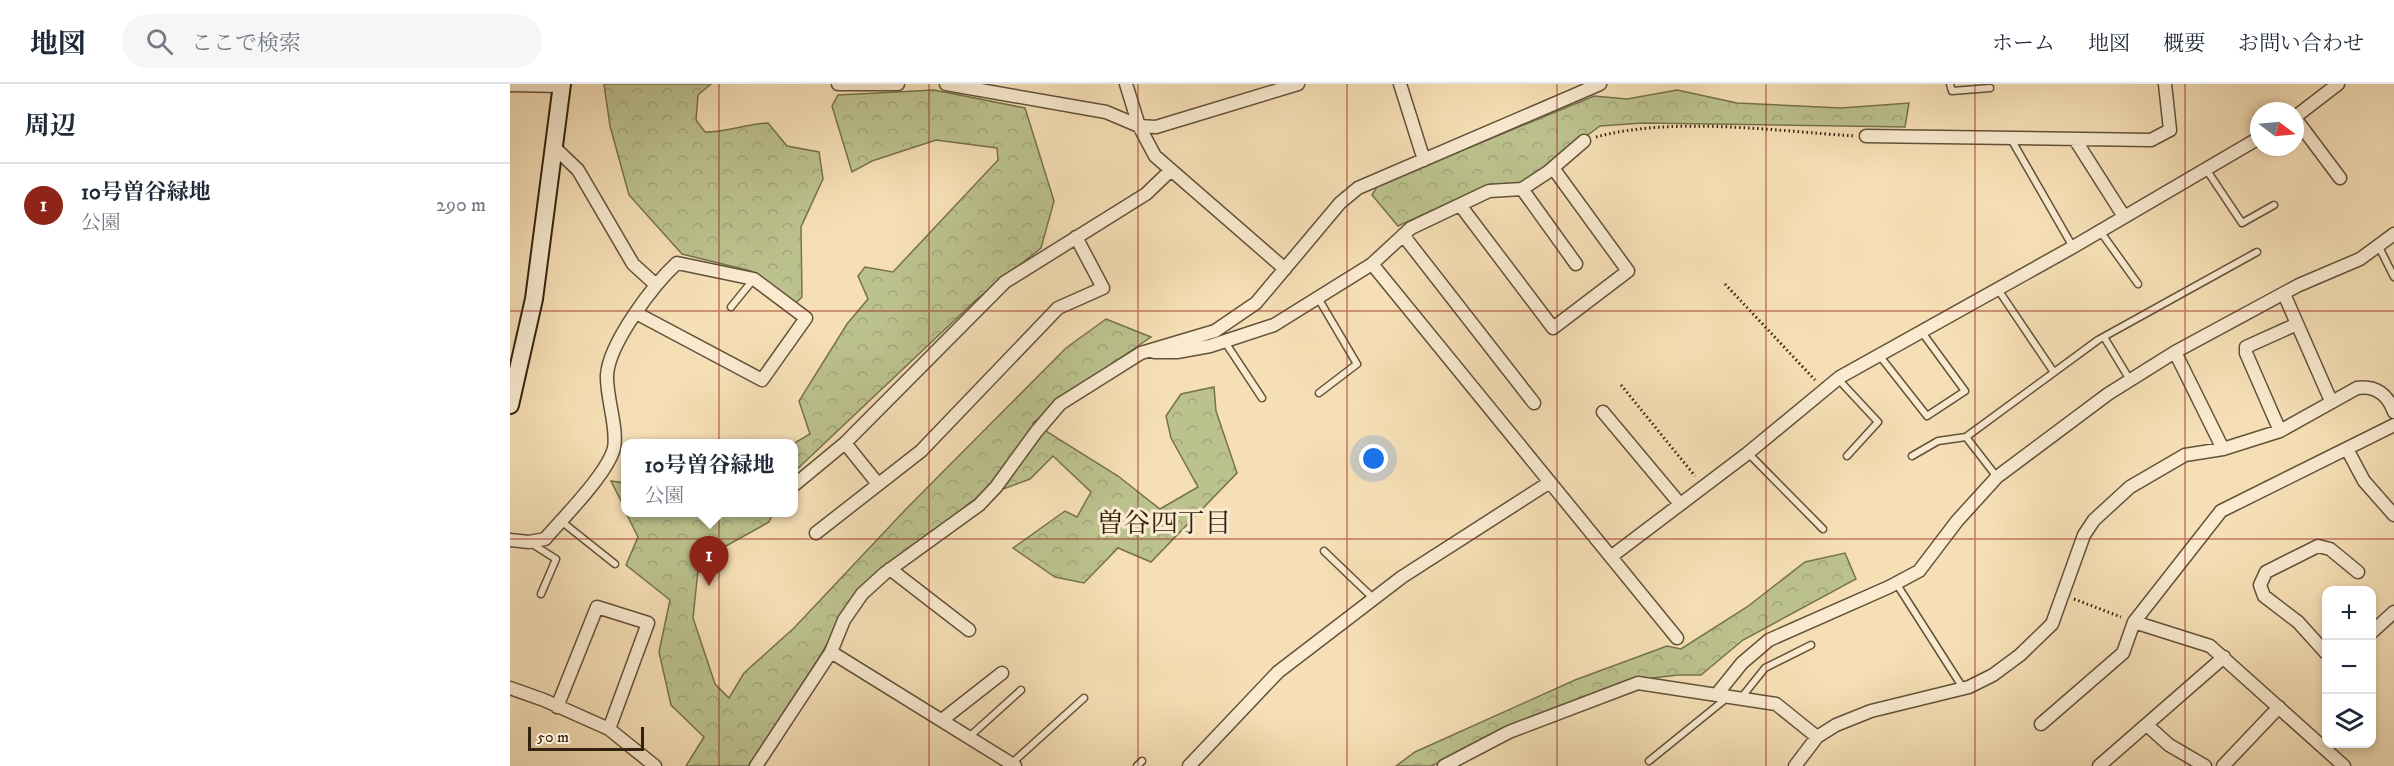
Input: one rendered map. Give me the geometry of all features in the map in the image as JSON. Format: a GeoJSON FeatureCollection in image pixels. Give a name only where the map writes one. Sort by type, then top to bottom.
{"type":"FeatureCollection","features":[{"type":"Feature","properties":{"kind":"main road"},"geometry":{"type":"LineString","coordinates":[[511,398],[534,299],[562,85]]}},
{"type":"Feature","properties":{"kind":"street"},"geometry":{"type":"LineString","coordinates":[[838,84],[898,84]]}},
{"type":"Feature","properties":{"kind":"street"},"geometry":{"type":"LineString","coordinates":[[946,84],[1106,112],[1138,126],[1156,127],[1298,84]]}},
{"type":"Feature","properties":{"kind":"street"},"geometry":{"type":"LineString","coordinates":[[1126,84],[1138,126],[1155,156],[1285,269]]}},
{"type":"Feature","properties":{"kind":"street"},"geometry":{"type":"LineString","coordinates":[[1400,84],[1424,160]]}},
{"type":"Feature","properties":{"kind":"street"},"geometry":{"type":"LineString","coordinates":[[756,766],[831,652],[844,620],[862,594],[890,569],[979,505],[996,487],[1036,432],[1060,404],[1141,352],[1215,331],[1256,303],[1340,203],[1358,188],[1600,84]]}},
{"type":"Feature","properties":{"kind":"street"},"geometry":{"type":"LineString","coordinates":[[1866,136],[2076,141],[2151,140],[2170,130],[2165,84]]}},
{"type":"Feature","properties":{"kind":"street"},"geometry":{"type":"LineString","coordinates":[[2304,111],[2338,84]]}},
{"type":"Feature","properties":{"kind":"street"},"geometry":{"type":"LineString","coordinates":[[510,85],[562,85]]}},
{"type":"Feature","properties":{"kind":"street"},"geometry":{"type":"LineString","coordinates":[[2304,130],[2340,178]]}},
{"type":"Feature","properties":{"kind":"street"},"geometry":{"type":"LineString","coordinates":[[1141,352],[1177,352],[1225,342],[1274,325],[1372,264],[1410,228],[1489,191],[1522,189],[1553,168],[1584,141]]}},
{"type":"Feature","properties":{"kind":"street"},"geometry":{"type":"LineString","coordinates":[[2076,141],[2123,215]]}},
{"type":"Feature","properties":{"kind":"street"},"geometry":{"type":"LineString","coordinates":[[1612,556],[1748,453],[1838,379],[1996,288],[2073,247],[2099,229],[2250,143]]}},
{"type":"Feature","properties":{"kind":"street"},"geometry":{"type":"LineString","coordinates":[[554,147],[578,170],[633,264],[655,284]]}},
{"type":"Feature","properties":{"kind":"street"},"geometry":{"type":"LineString","coordinates":[[1460,205],[1553,328],[1628,271],[1553,168]]}},
{"type":"Feature","properties":{"kind":"street"},"geometry":{"type":"LineString","coordinates":[[798,482],[845,443],[1005,282],[1146,194],[1171,170]]}},
{"type":"Feature","properties":{"kind":"street"},"geometry":{"type":"LineString","coordinates":[[1522,189],[1576,264]]}},
{"type":"Feature","properties":{"kind":"street"},"geometry":{"type":"LineString","coordinates":[[1729,696],[1742,663],[1769,640],[1896,583],[1919,570],[1957,520],[1996,477],[2130,380],[2175,352],[2284,294],[2360,259],[2394,234]]}},
{"type":"Feature","properties":{"kind":"street"},"geometry":{"type":"LineString","coordinates":[[1403,235],[1534,403]]}},
{"type":"Feature","properties":{"kind":"street"},"geometry":{"type":"LineString","coordinates":[[816,532],[921,451],[1058,308],[1103,288],[1076,237]]}},
{"type":"Feature","properties":{"kind":"street"},"geometry":{"type":"LineString","coordinates":[[510,540],[529,542],[545,539],[608,464],[615,446],[607,373],[636,313],[655,284],[677,263],[754,279],[806,318],[762,380],[636,313]]}},
{"type":"Feature","properties":{"kind":"street"},"geometry":{"type":"LineString","coordinates":[[1372,264],[1677,638]]}},
{"type":"Feature","properties":{"kind":"street"},"geometry":{"type":"LineString","coordinates":[[2284,294],[2331,401]]}},
{"type":"Feature","properties":{"kind":"street"},"geometry":{"type":"LineString","coordinates":[[2280,430],[2246,353],[2246,347],[2297,324]]}},
{"type":"Feature","properties":{"kind":"street"},"geometry":{"type":"LineString","coordinates":[[2175,352],[2223,449]]}},
{"type":"Feature","properties":{"kind":"street"},"geometry":{"type":"LineString","coordinates":[[1795,766],[1817,737],[1836,725],[1871,711],[1963,688],[1994,675],[2036,641],[2052,624],[2084,535],[2109,504],[2130,487],[2185,454],[2223,449],[2280,430],[2357,388],[2368,387],[2379,390],[2388,398],[2394,412]]}},
{"type":"Feature","properties":{"kind":"street"},"geometry":{"type":"LineString","coordinates":[[1603,412],[1680,504]]}},
{"type":"Feature","properties":{"kind":"street"},"geometry":{"type":"LineString","coordinates":[[2041,724],[2123,653],[2134,622],[2222,511],[2394,426]]}},
{"type":"Feature","properties":{"kind":"street"},"geometry":{"type":"LineString","coordinates":[[845,443],[878,484]]}},
{"type":"Feature","properties":{"kind":"street"},"geometry":{"type":"LineString","coordinates":[[2347,449],[2364,481],[2394,515]]}},
{"type":"Feature","properties":{"kind":"street"},"geometry":{"type":"LineString","coordinates":[[1189,766],[1278,672],[1402,577],[1551,482]]}},
{"type":"Feature","properties":{"kind":"street"},"geometry":{"type":"LineString","coordinates":[[2322,649],[2298,622],[2264,596],[2260,585],[2261,580],[2266,572],[2318,546],[2330,549],[2358,572]]}},
{"type":"Feature","properties":{"kind":"street"},"geometry":{"type":"LineString","coordinates":[[890,569],[969,630]]}},
{"type":"Feature","properties":{"kind":"street"},"geometry":{"type":"LineString","coordinates":[[557,707],[597,607],[648,623],[609,729]]}},
{"type":"Feature","properties":{"kind":"street"},"geometry":{"type":"LineString","coordinates":[[2376,628],[2394,612]]}},
{"type":"Feature","properties":{"kind":"street"},"geometry":{"type":"LineString","coordinates":[[2134,622],[2210,646],[2344,766]]}},
{"type":"Feature","properties":{"kind":"street"},"geometry":{"type":"LineString","coordinates":[[831,652],[1013,765]]}},
{"type":"Feature","properties":{"kind":"street"},"geometry":{"type":"LineString","coordinates":[[2099,766],[2148,726],[2224,657]]}},
{"type":"Feature","properties":{"kind":"street"},"geometry":{"type":"LineString","coordinates":[[942,720],[1002,673]]}},
{"type":"Feature","properties":{"kind":"street"},"geometry":{"type":"LineString","coordinates":[[1444,766],[1509,732],[1638,683],[1776,704],[1817,737]]}},
{"type":"Feature","properties":{"kind":"street"},"geometry":{"type":"LineString","coordinates":[[510,688],[609,729],[655,766]]}},
{"type":"Feature","properties":{"kind":"street"},"geometry":{"type":"LineString","coordinates":[[2223,766],[2279,707]]}},
{"type":"Feature","properties":{"kind":"street"},"geometry":{"type":"LineString","coordinates":[[2148,726],[2169,745],[2205,766]]}},
{"type":"Feature","properties":{"kind":"lane"},"geometry":{"type":"LineString","coordinates":[[1950,84],[1952,91],[1990,88]]}},
{"type":"Feature","properties":{"kind":"lane"},"geometry":{"type":"LineString","coordinates":[[2011,139],[2073,247]]}},
{"type":"Feature","properties":{"kind":"lane"},"geometry":{"type":"LineString","coordinates":[[2205,169],[2242,223],[2274,205]]}},
{"type":"Feature","properties":{"kind":"lane"},"geometry":{"type":"LineString","coordinates":[[2099,229],[2138,284]]}},
{"type":"Feature","properties":{"kind":"lane"},"geometry":{"type":"LineString","coordinates":[[2378,245],[2394,277]]}},
{"type":"Feature","properties":{"kind":"lane"},"geometry":{"type":"LineString","coordinates":[[1912,456],[1938,441],[1966,437],[2053,371],[2104,337],[2257,252]]}},
{"type":"Feature","properties":{"kind":"lane"},"geometry":{"type":"LineString","coordinates":[[731,307],[754,279]]}},
{"type":"Feature","properties":{"kind":"lane"},"geometry":{"type":"LineString","coordinates":[[1996,288],[2053,371]]}},
{"type":"Feature","properties":{"kind":"lane"},"geometry":{"type":"LineString","coordinates":[[1317,298],[1357,364],[1319,393]]}},
{"type":"Feature","properties":{"kind":"lane"},"geometry":{"type":"LineString","coordinates":[[1879,355],[1927,416],[1965,391],[1921,331]]}},
{"type":"Feature","properties":{"kind":"lane"},"geometry":{"type":"LineString","coordinates":[[2104,337],[2130,380]]}},
{"type":"Feature","properties":{"kind":"lane"},"geometry":{"type":"LineString","coordinates":[[1225,342],[1262,398]]}},
{"type":"Feature","properties":{"kind":"lane"},"geometry":{"type":"LineString","coordinates":[[1838,379],[1878,422],[1847,456]]}},
{"type":"Feature","properties":{"kind":"lane"},"geometry":{"type":"LineString","coordinates":[[1966,437],[1996,477]]}},
{"type":"Feature","properties":{"kind":"lane"},"geometry":{"type":"LineString","coordinates":[[1748,453],[1823,529]]}},
{"type":"Feature","properties":{"kind":"lane"},"geometry":{"type":"LineString","coordinates":[[561,520],[615,564]]}},
{"type":"Feature","properties":{"kind":"lane"},"geometry":{"type":"LineString","coordinates":[[529,542],[556,560],[541,594]]}},
{"type":"Feature","properties":{"kind":"lane"},"geometry":{"type":"LineString","coordinates":[[1324,551],[1374,598]]}},
{"type":"Feature","properties":{"kind":"lane"},"geometry":{"type":"LineString","coordinates":[[1896,583],[1963,688]]}},
{"type":"Feature","properties":{"kind":"lane"},"geometry":{"type":"LineString","coordinates":[[1649,762],[1765,668],[1811,645]]}},
{"type":"Feature","properties":{"kind":"lane"},"geometry":{"type":"LineString","coordinates":[[969,737],[1021,690]]}},
{"type":"Feature","properties":{"kind":"lane"},"geometry":{"type":"LineString","coordinates":[[1013,765],[1084,698]]}},
{"type":"Feature","properties":{"kind":"path"},"geometry":{"type":"LineString","coordinates":[[1584,141],[1628,128],[1663,125],[1866,136]]}},
{"type":"Feature","properties":{"kind":"path"},"geometry":{"type":"LineString","coordinates":[[1725,284],[1824,390]]}},
{"type":"Feature","properties":{"kind":"path"},"geometry":{"type":"LineString","coordinates":[[1621,385],[1704,487]]}},
{"type":"Feature","properties":{"kind":"path"},"geometry":{"type":"LineString","coordinates":[[2062,595],[2134,622]]}},
{"type":"Feature","properties":{"kind":"green space"},"geometry":{"type":"Polygon","coordinates":[[[604,84],[711,84],[698,95],[696,120],[705,132],[768,123],[787,146],[819,152],[823,179],[801,227],[802,297],[796,303],[751,271],[682,254],[629,195],[610,126],[604,84]]]}},
{"type":"Feature","properties":{"kind":"green space"},"geometry":{"type":"Polygon","coordinates":[[[934,90],[1025,108],[1054,201],[1041,248],[977,299],[798,468],[798,441],[810,434],[799,401],[847,324],[868,299],[858,276],[865,267],[893,272],[998,160],[997,148],[936,140],[872,161],[852,172],[832,106],[838,95],[934,90]]]}},
{"type":"Feature","properties":{"kind":"green space"},"geometry":{"type":"Polygon","coordinates":[[[1677,90],[1737,103],[1841,108],[1909,103],[1905,127],[1643,123],[1600,126],[1521,184],[1481,188],[1398,226],[1372,195],[1378,185],[1594,96],[1627,99],[1677,90]]]}},
{"type":"Feature","properties":{"kind":"green space"},"geometry":{"type":"Polygon","coordinates":[[[1106,319],[1151,337],[1075,389],[1033,423],[1118,476],[1160,509],[1198,487],[1171,438],[1166,416],[1181,394],[1214,387],[1216,411],[1237,473],[1151,562],[1118,548],[1084,583],[1055,577],[1013,548],[1065,511],[1077,517],[1091,492],[1053,456],[1030,479],[974,500],[859,588],[817,661],[749,766],[686,766],[704,737],[671,705],[659,652],[670,600],[626,565],[638,537],[628,517],[771,517],[769,522],[699,561],[693,618],[715,684],[729,698],[744,673],[794,628],[907,508],[1066,348],[1106,319]]]}},
{"type":"Feature","properties":{"kind":"green space"},"geometry":{"type":"Polygon","coordinates":[[[611,481],[621,482],[621,501],[611,481]]]}},
{"type":"Feature","properties":{"kind":"green space"},"geometry":{"type":"Polygon","coordinates":[[[1845,553],[1856,579],[1743,640],[1701,675],[1678,675],[1627,681],[1431,766],[1396,766],[1415,752],[1575,680],[1667,646],[1681,649],[1747,607],[1805,562],[1845,553]]]}},
{"type":"Feature","properties":{"kind":"place","name":"10号曽谷緑地"},"geometry":{"type":"Point","coordinates":[709,586]}},
{"type":"Feature","properties":{"kind":"district","name":"曽谷四丁目"},"geometry":{"type":"Point","coordinates":[1164,524]}}]}
